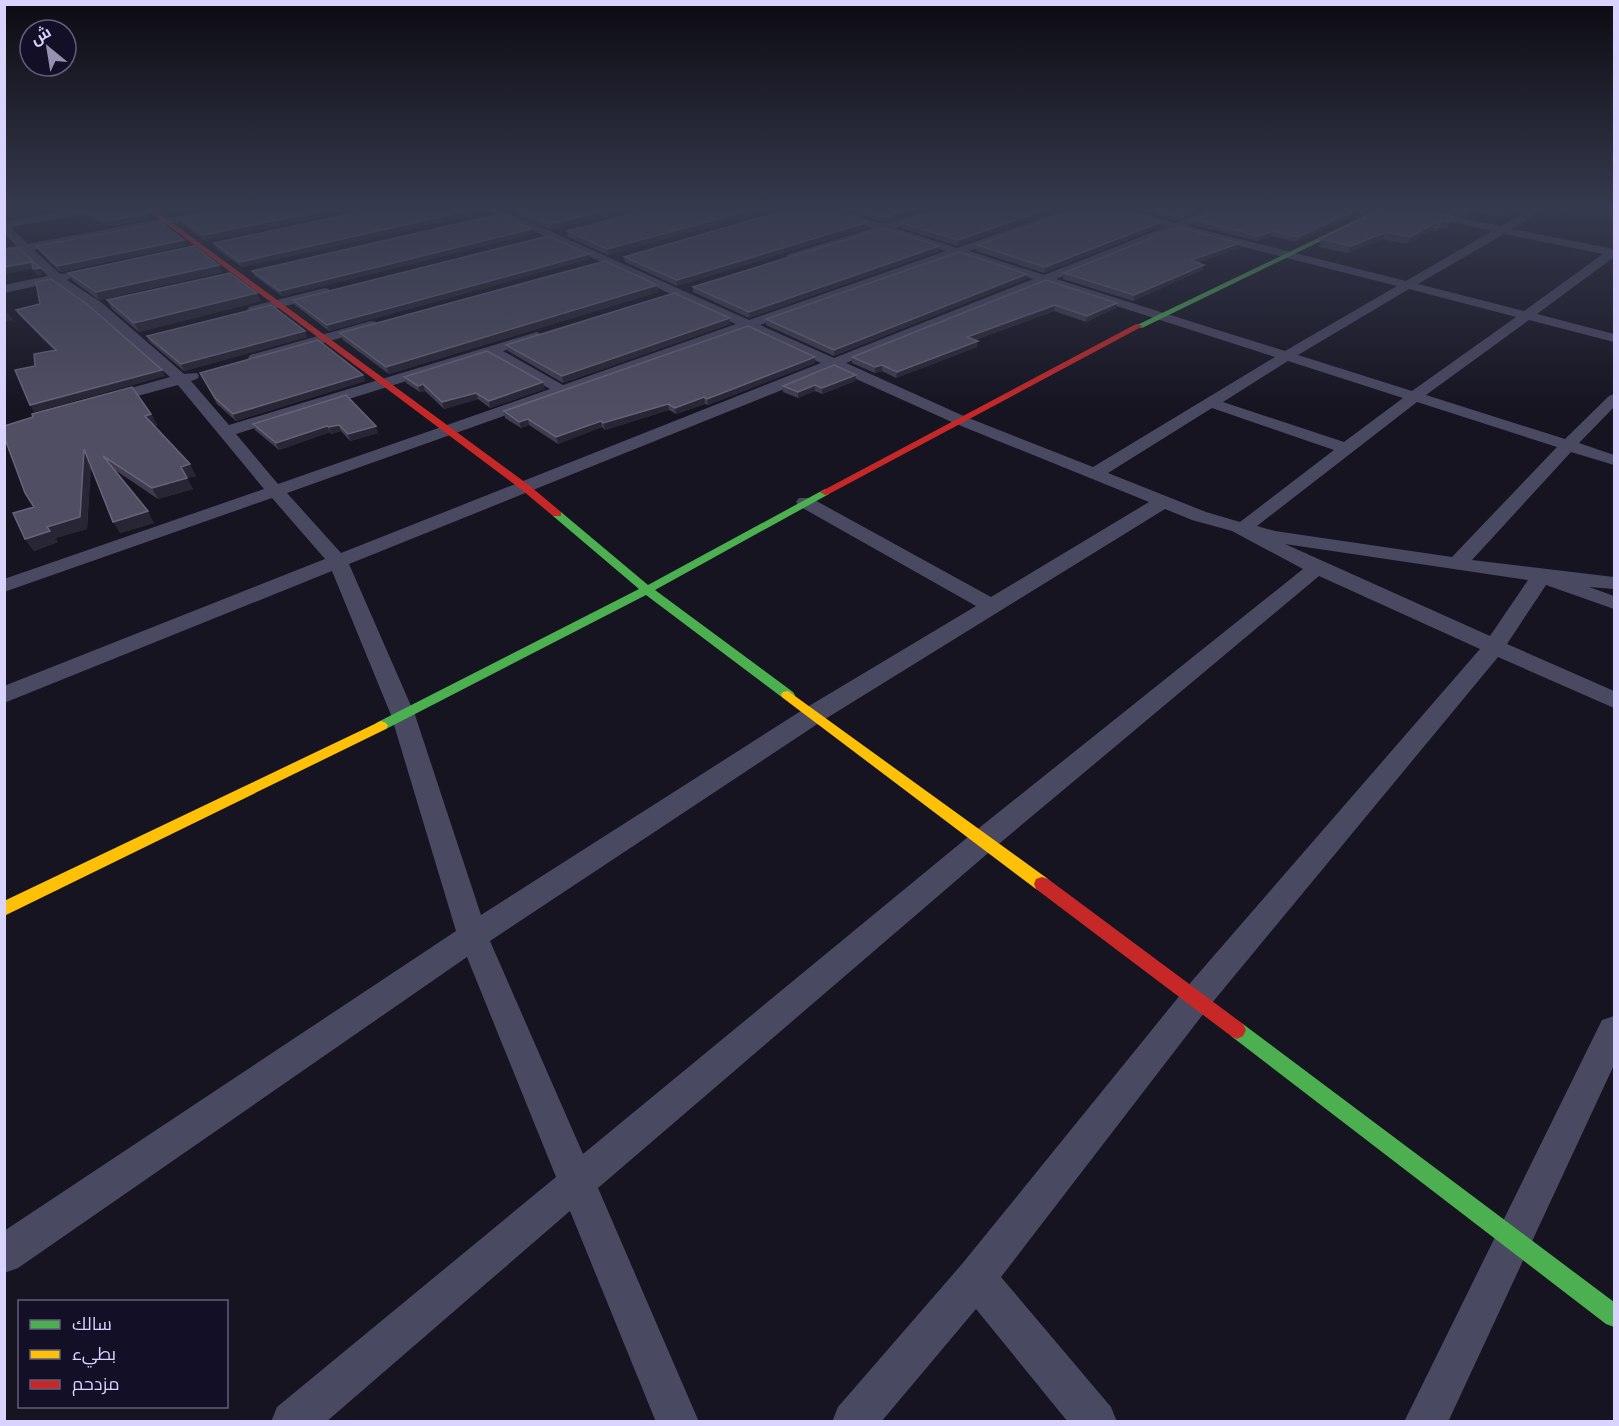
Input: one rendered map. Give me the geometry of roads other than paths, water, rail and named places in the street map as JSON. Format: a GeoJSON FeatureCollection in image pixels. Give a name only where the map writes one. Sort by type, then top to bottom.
{"type":"FeatureCollection","features":[{"type":"Feature","properties":{"kind":"street"},"geometry":{"type":"LineString","coordinates":[[53,275],[102,305],[140,338],[181,379],[276,492],[338,561],[404,715],[473,936],[678,1422]]}},
{"type":"Feature","properties":{"kind":"street"},"geometry":{"type":"LineString","coordinates":[[4,289],[75,275]]}},
{"type":"Feature","properties":{"kind":"street"},"geometry":{"type":"LineString","coordinates":[[217,279],[238,275]]}},
{"type":"Feature","properties":{"kind":"street"},"geometry":{"type":"LineString","coordinates":[[247,275],[278,304],[526,488],[647,590],[1196,999],[1614,1316]]}},
{"type":"Feature","properties":{"kind":"street"},"geometry":{"type":"LineString","coordinates":[[639,275],[960,420],[1093,475],[1241,530],[1317,568],[1614,700]]}},
{"type":"Feature","properties":{"kind":"street"},"geometry":{"type":"LineString","coordinates":[[4,586],[890,275]]}},
{"type":"Feature","properties":{"kind":"street"},"geometry":{"type":"LineString","coordinates":[[1033,275],[1614,460]]}},
{"type":"Feature","properties":{"kind":"street"},"geometry":{"type":"LineString","coordinates":[[4,695],[526,488],[1053,275]]}},
{"type":"Feature","properties":{"kind":"street"},"geometry":{"type":"LineString","coordinates":[[4,909],[404,715],[647,590],[805,502],[1160,315],[1244,275]]}},
{"type":"Feature","properties":{"kind":"street"},"geometry":{"type":"LineString","coordinates":[[1367,275],[1614,338]]}},
{"type":"Feature","properties":{"kind":"street"},"geometry":{"type":"LineString","coordinates":[[1093,475],[1286,356],[1426,275]]}},
{"type":"Feature","properties":{"kind":"street"},"geometry":{"type":"LineString","coordinates":[[1241,530],[1414,397],[1583,275]]}},
{"type":"Feature","properties":{"kind":"street"},"geometry":{"type":"LineString","coordinates":[[657,300],[702,285]]}},
{"type":"Feature","properties":{"kind":"street"},"geometry":{"type":"LineString","coordinates":[[245,312],[334,290]]}},
{"type":"Feature","properties":{"kind":"street"},"geometry":{"type":"LineString","coordinates":[[236,364],[380,323]]}},
{"type":"Feature","properties":{"kind":"street"},"geometry":{"type":"LineString","coordinates":[[227,431],[547,333]]}},
{"type":"Feature","properties":{"kind":"street"},"geometry":{"type":"LineString","coordinates":[[491,350],[562,390]]}},
{"type":"Feature","properties":{"kind":"street"},"geometry":{"type":"LineString","coordinates":[[93,403],[203,373]]}},
{"type":"Feature","properties":{"kind":"street"},"geometry":{"type":"LineString","coordinates":[[1457,564],[1614,399]]}},
{"type":"Feature","properties":{"kind":"street"},"geometry":{"type":"LineString","coordinates":[[1212,403],[1347,449]]}},
{"type":"Feature","properties":{"kind":"street"},"geometry":{"type":"LineString","coordinates":[[805,502],[992,606]]}},
{"type":"Feature","properties":{"kind":"street"},"geometry":{"type":"LineString","coordinates":[[4,1254],[473,936],[813,715],[1163,502]]}},
{"type":"Feature","properties":{"kind":"street"},"geometry":{"type":"LineString","coordinates":[[1241,530],[1274,537],[1541,576],[1614,583]]}},
{"type":"Feature","properties":{"kind":"street"},"geometry":{"type":"LineString","coordinates":[[292,1422],[984,840],[1317,568]]}},
{"type":"Feature","properties":{"kind":"street"},"geometry":{"type":"LineString","coordinates":[[1541,576],[1614,603]]}},
{"type":"Feature","properties":{"kind":"street"},"geometry":{"type":"LineString","coordinates":[[853,1422],[976,1278],[1196,999],[1495,646],[1541,576]]}},
{"type":"Feature","properties":{"kind":"street"},"geometry":{"type":"LineString","coordinates":[[1425,1422],[1614,1031]]}},
{"type":"Feature","properties":{"kind":"street"},"geometry":{"type":"LineString","coordinates":[[976,1278],[1096,1422]]}}]}
